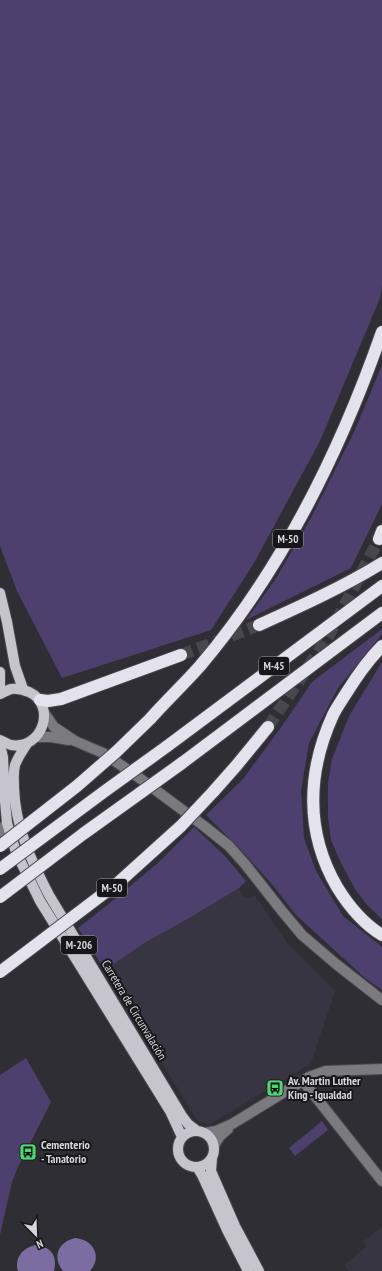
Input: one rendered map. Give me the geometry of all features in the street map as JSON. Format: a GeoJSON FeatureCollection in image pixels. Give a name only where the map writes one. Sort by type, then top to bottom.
{"type":"FeatureCollection","features":[{"type":"Feature","properties":{"kind":"highway","name":"M-50"},"geometry":{"type":"LineString","coordinates":[[0,846],[77,786],[116,752],[150,719],[199,666],[233,624],[262,582],[290,537],[315,492],[346,425],[382,332]]}},
{"type":"Feature","properties":{"kind":"highway"},"geometry":{"type":"LineString","coordinates":[[259,625],[307,604],[347,584],[382,563]]}},
{"type":"Feature","properties":{"kind":"highway","name":"M-45"},"geometry":{"type":"LineString","coordinates":[[0,869],[382,586]]}},
{"type":"Feature","properties":{"kind":"highway","name":"M-45"},"geometry":{"type":"LineString","coordinates":[[0,897],[382,613]]}},
{"type":"Feature","properties":{"kind":"highway"},"geometry":{"type":"LineString","coordinates":[[382,646],[356,678],[333,714],[321,746],[314,775],[312,796],[316,833],[321,853],[331,876],[343,897],[374,930],[382,935]]}},
{"type":"Feature","properties":{"kind":"highway"},"geometry":{"type":"LineString","coordinates":[[40,700],[48,701],[61,699],[181,655]]}},
{"type":"Feature","properties":{"kind":"highway","name":"M-50"},"geometry":{"type":"LineString","coordinates":[[0,972],[118,882],[181,826],[236,766],[268,727]]}},
{"type":"Feature","properties":{"kind":"main road"},"geometry":{"type":"LineString","coordinates":[[0,593],[15,666],[23,689]]}},
{"type":"Feature","properties":{"kind":"main road"},"geometry":{"type":"LineString","coordinates":[[0,672],[0,690]]}},
{"type":"Feature","properties":{"kind":"main road"},"geometry":{"type":"LineString","coordinates":[[0,694],[12,689],[23,689],[33,694],[40,700],[45,714],[43,726],[37,737]]}},
{"type":"Feature","properties":{"kind":"main road","name":"M-206"},"geometry":{"type":"LineString","coordinates":[[27,744],[37,737]]}},
{"type":"Feature","properties":{"kind":"main road"},"geometry":{"type":"LineString","coordinates":[[0,740],[10,745],[18,746],[27,744]]}},
{"type":"Feature","properties":{"kind":"main road","name":"Carretera de Circunvalación"},"geometry":{"type":"LineString","coordinates":[[27,744],[16,764],[14,774],[14,798],[20,830],[32,862],[49,895],[182,1116],[188,1124],[200,1132]]}},
{"type":"Feature","properties":{"kind":"main road","name":"Carretera de Circunvalación"},"geometry":{"type":"LineString","coordinates":[[0,745],[3,757],[7,823],[16,852],[40,901],[170,1111],[182,1137]]}},
{"type":"Feature","properties":{"kind":"main road"},"geometry":{"type":"LineString","coordinates":[[200,1132],[188,1132],[182,1137],[178,1144],[180,1157],[189,1166],[197,1167],[206,1164],[212,1158]]}},
{"type":"Feature","properties":{"kind":"main road","name":"M-206"},"geometry":{"type":"LineString","coordinates":[[200,1132],[211,1138],[214,1145]]}},
{"type":"Feature","properties":{"kind":"main road"},"geometry":{"type":"LineString","coordinates":[[214,1145],[211,1171],[235,1226],[259,1271]]}},
{"type":"Feature","properties":{"kind":"main road"},"geometry":{"type":"LineString","coordinates":[[197,1167],[248,1271]]}},
{"type":"Feature","properties":{"kind":"street"},"geometry":{"type":"LineString","coordinates":[[45,714],[54,727],[75,741],[103,753],[134,774],[229,846],[302,935],[382,1000]]}},
{"type":"Feature","properties":{"kind":"street"},"geometry":{"type":"LineString","coordinates":[[37,737],[51,737],[75,741]]}},
{"type":"Feature","properties":{"kind":"street"},"geometry":{"type":"LineString","coordinates":[[0,832],[7,823]]}},
{"type":"Feature","properties":{"kind":"street"},"geometry":{"type":"LineString","coordinates":[[0,840],[6,842],[16,852]]}},
{"type":"Feature","properties":{"kind":"street"},"geometry":{"type":"LineString","coordinates":[[200,1132],[216,1131],[232,1124],[309,1077],[326,1071],[382,1068]]}},
{"type":"Feature","properties":{"kind":"street"},"geometry":{"type":"LineString","coordinates":[[302,1081],[382,1181]]}},
{"type":"Feature","properties":{"kind":"street"},"geometry":{"type":"LineString","coordinates":[[214,1145],[220,1136],[232,1124]]}},
{"type":"Feature","properties":{"kind":"shaded area"},"geometry":{"type":"Polygon","coordinates":[[[0,0],[382,0],[382,286],[380,298],[320,441],[254,563],[211,630],[62,678],[17,591],[0,546],[0,0]]]}},
{"type":"Feature","properties":{"kind":"shaded area"},"geometry":{"type":"Polygon","coordinates":[[[382,365],[382,504],[351,568],[246,620],[275,580],[311,518],[354,432],[382,365]]]}},
{"type":"Feature","properties":{"kind":"shaded area"},"geometry":{"type":"Polygon","coordinates":[[[382,629],[382,634],[338,688],[309,743],[301,791],[304,838],[316,871],[343,916],[382,947],[382,990],[365,978],[296,915],[271,883],[206,815],[243,779],[312,682],[382,629]]]}},
{"type":"Feature","properties":{"kind":"shaded area"},"geometry":{"type":"Polygon","coordinates":[[[382,662],[382,919],[367,905],[355,889],[331,840],[328,817],[328,783],[332,759],[349,716],[382,662]]]}},
{"type":"Feature","properties":{"kind":"shaded area"},"geometry":{"type":"Polygon","coordinates":[[[194,827],[225,856],[246,881],[239,888],[146,942],[105,970],[78,928],[159,862],[194,827]]]}},
{"type":"Feature","properties":{"kind":"shaded area"},"geometry":{"type":"Polygon","coordinates":[[[239,888],[245,897],[249,898],[255,896],[288,944],[335,991],[311,1063],[209,1125],[197,1120],[105,970],[146,942],[239,888]]]}},
{"type":"Feature","properties":{"kind":"shaded area"},"geometry":{"type":"Polygon","coordinates":[[[26,1058],[51,1102],[17,1169],[12,1182],[0,1235],[0,1075],[26,1058]]]}},
{"type":"Feature","properties":{"kind":"shaded area"},"geometry":{"type":"Polygon","coordinates":[[[322,1121],[328,1130],[295,1156],[289,1148],[322,1121]]]}},
{"type":"Feature","properties":{"kind":"shaded area"},"geometry":{"type":"Polygon","coordinates":[[[382,1227],[382,1271],[349,1271],[344,1265],[366,1247],[363,1242],[382,1227]]]}},
{"type":"Feature","properties":{"kind":"shaded area"},"geometry":{"type":"Polygon","coordinates":[[[75,1238],[87,1242],[94,1250],[96,1260],[90,1271],[63,1271],[60,1266],[57,1255],[58,1251],[64,1243],[75,1238]]]}},
{"type":"Feature","properties":{"kind":"shaded area"},"geometry":{"type":"Polygon","coordinates":[[[35,1245],[45,1247],[52,1252],[55,1260],[54,1271],[18,1271],[17,1262],[20,1254],[27,1248],[35,1245]]]}},
{"type":"Feature","properties":{"kind":"tunnel"},"geometry":{"type":"LineString","coordinates":[[268,727],[328,637],[379,539]]}},
{"type":"Feature","properties":{"kind":"tunnel"},"geometry":{"type":"LineString","coordinates":[[181,655],[259,625]]}},
{"type":"Feature","properties":{"kind":"place","name":"Av. Martin Luther King - Igualdad"},"geometry":{"type":"Point","coordinates":[275,1088]}},
{"type":"Feature","properties":{"kind":"place","name":"Cementerio - Tanatorio"},"geometry":{"type":"Point","coordinates":[28,1152]}}]}
